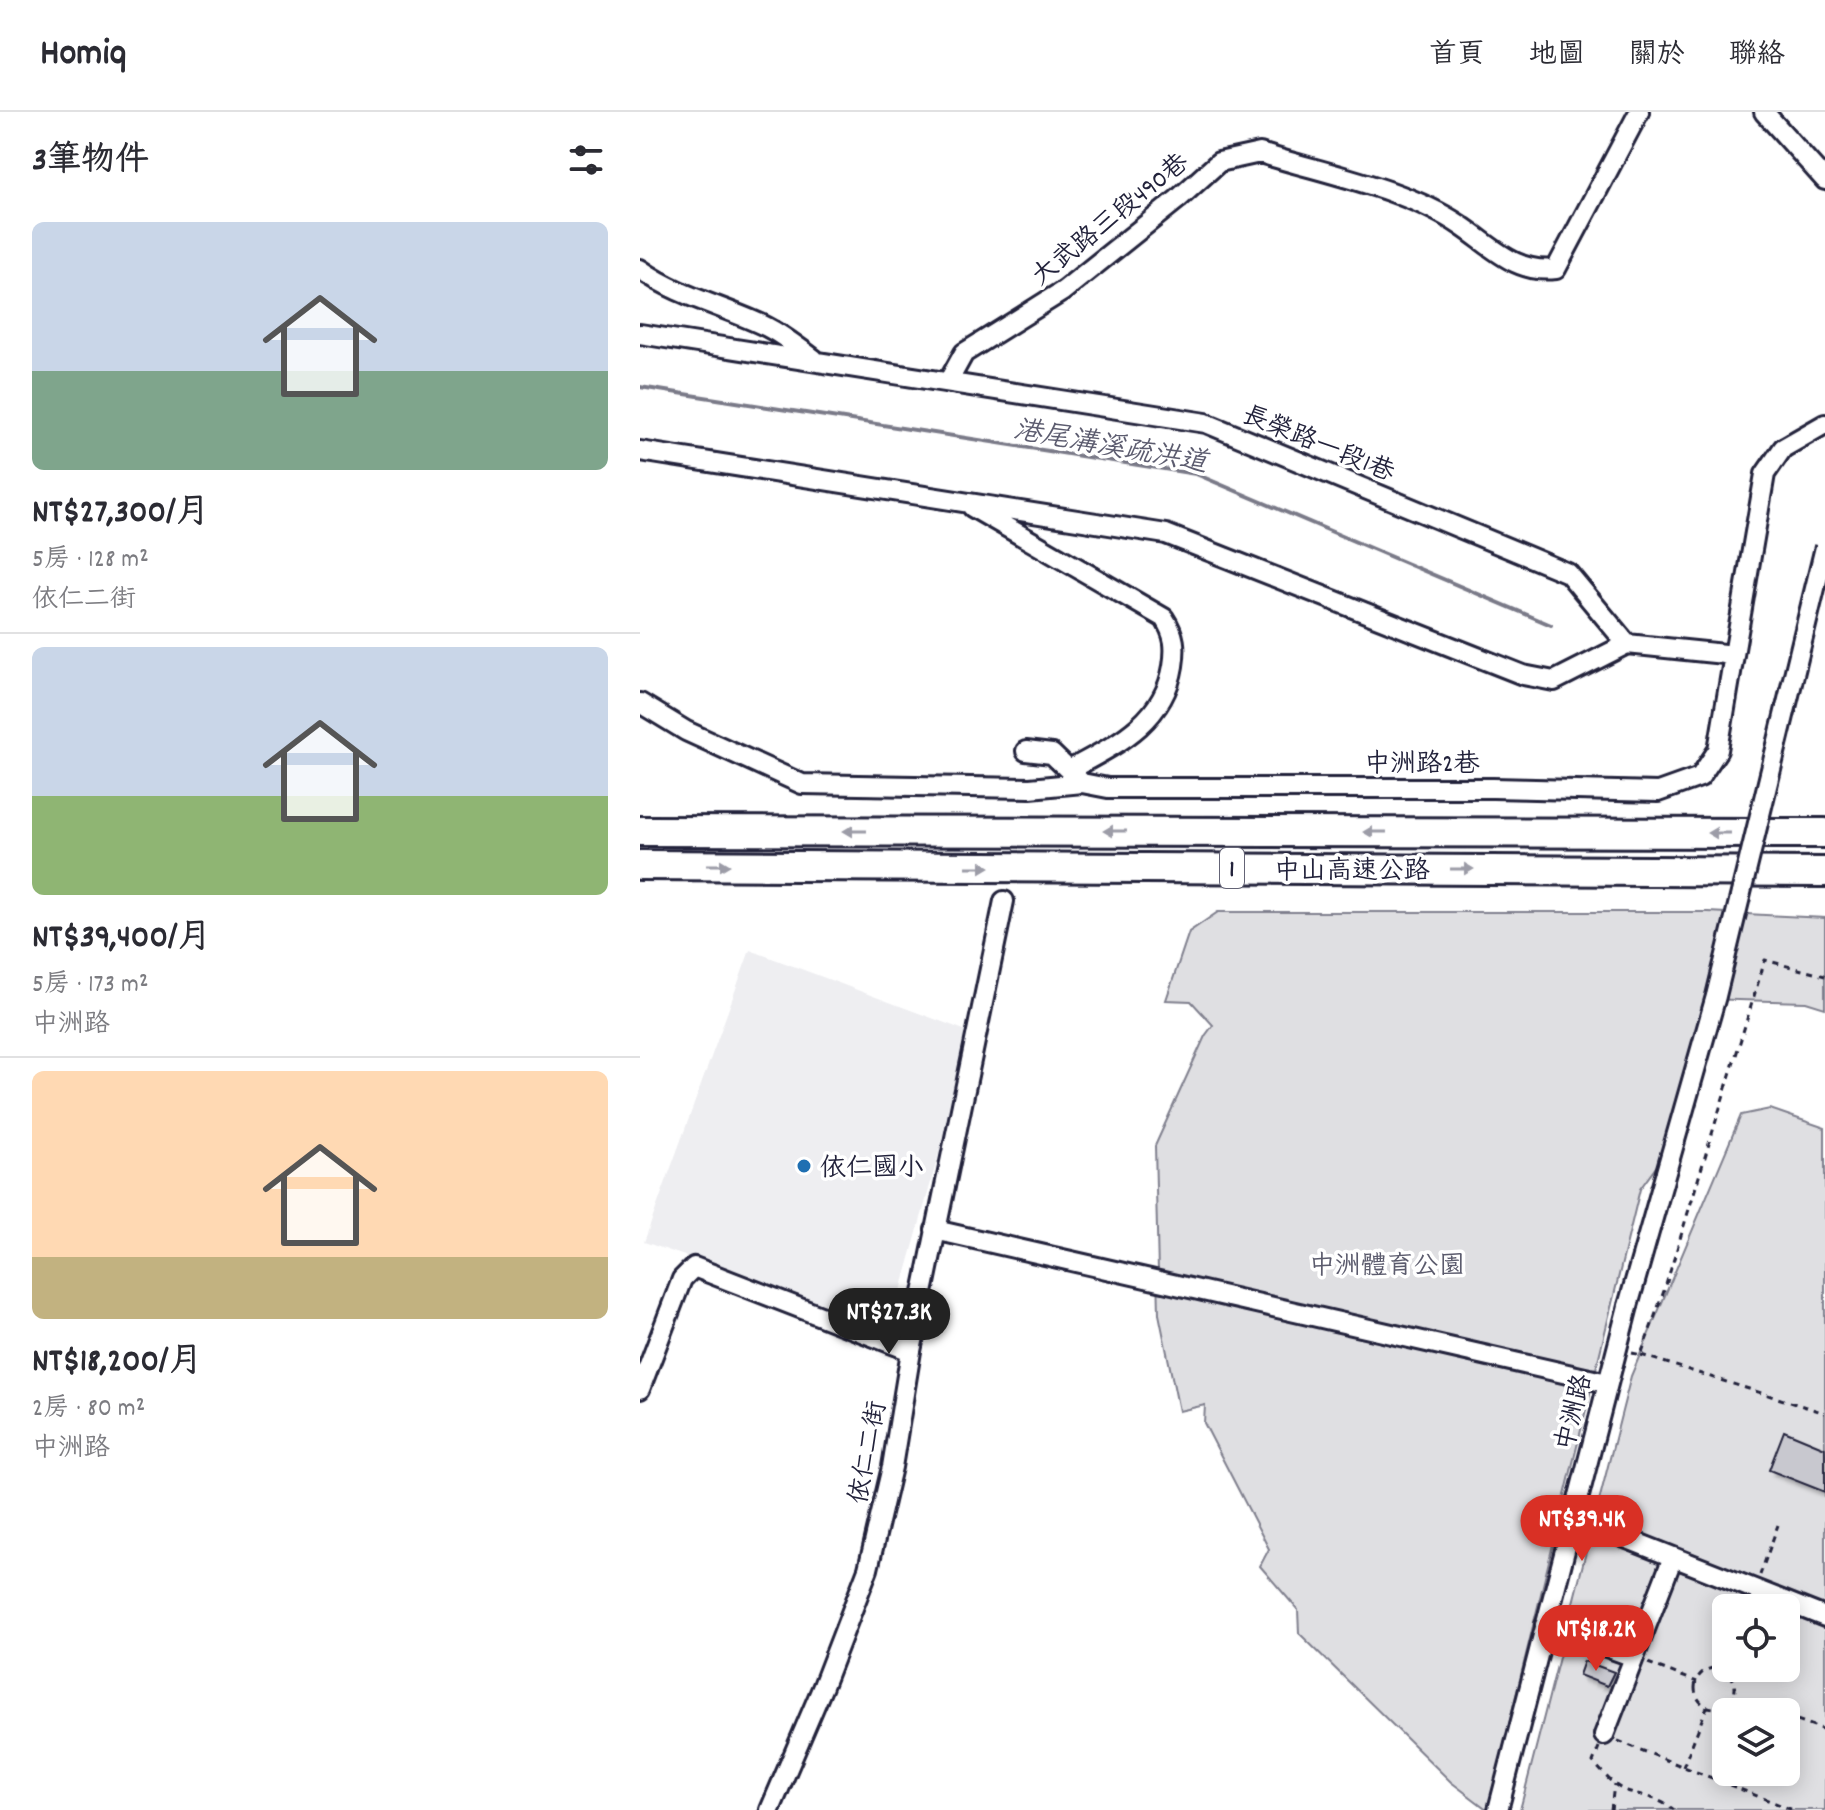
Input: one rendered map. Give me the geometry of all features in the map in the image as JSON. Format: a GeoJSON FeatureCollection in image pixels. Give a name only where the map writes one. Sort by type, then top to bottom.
{"type":"FeatureCollection","features":[{"type":"Feature","properties":{"kind":"highway","name":"中山高速公路"},"geometry":{"type":"LineString","coordinates":[[640,831],[1825,833]]}},
{"type":"Feature","properties":{"kind":"highway","name":"中山高速公路"},"geometry":{"type":"LineString","coordinates":[[640,865],[1825,872]]}},
{"type":"Feature","properties":{"kind":"street","name":"大武路三段490巷"},"geometry":{"type":"LineString","coordinates":[[948,382],[964,353],[1063,291],[1219,162],[1238,155],[1260,153],[1426,205],[1461,225],[1502,258],[1536,271],[1556,269],[1639,112]]}},
{"type":"Feature","properties":{"kind":"street"},"geometry":{"type":"LineString","coordinates":[[1764,112],[1825,180]]}},
{"type":"Feature","properties":{"kind":"street"},"geometry":{"type":"LineString","coordinates":[[640,269],[659,282],[769,327],[820,363]]}},
{"type":"Feature","properties":{"kind":"street","name":"長榮路一段1巷"},"geometry":{"type":"LineString","coordinates":[[640,334],[1206,423],[1568,573],[1627,644]]}},
{"type":"Feature","properties":{"kind":"street"},"geometry":{"type":"LineString","coordinates":[[640,451],[1166,534],[1523,675],[1554,681],[1627,644],[1734,655],[1765,474],[1783,448],[1825,424]]}},
{"type":"Feature","properties":{"kind":"street"},"geometry":{"type":"LineString","coordinates":[[640,703],[686,731],[802,784],[1030,788],[1077,776],[1152,718],[1170,686],[1176,651],[1174,634],[1164,618],[964,502]]}},
{"type":"Feature","properties":{"kind":"street","name":"中洲路"},"geometry":{"type":"LineString","coordinates":[[1498,1810],[1612,1356],[1716,996],[1825,547]]}},
{"type":"Feature","properties":{"kind":"street","name":"中洲路2巷"},"geometry":{"type":"LineString","coordinates":[[1026,751],[1052,754],[1077,776],[1108,788],[1493,788],[1658,792],[1700,777],[1718,750],[1734,655]]}},
{"type":"Feature","properties":{"kind":"street","name":"依仁二街"},"geometry":{"type":"LineString","coordinates":[[770,1810],[813,1712],[868,1569],[892,1467],[911,1351],[1004,901]]}},
{"type":"Feature","properties":{"kind":"street"},"geometry":{"type":"LineString","coordinates":[[935,1230],[1607,1383]]}},
{"type":"Feature","properties":{"kind":"street"},"geometry":{"type":"LineString","coordinates":[[640,1389],[682,1279],[694,1267],[911,1351]]}},
{"type":"Feature","properties":{"kind":"street"},"geometry":{"type":"LineString","coordinates":[[1572,1517],[1825,1617]]}},
{"type":"Feature","properties":{"kind":"street"},"geometry":{"type":"LineString","coordinates":[[1604,1735],[1673,1557]]}},
{"type":"Feature","properties":{"kind":"street"},"geometry":{"type":"LineString","coordinates":[[1545,1625],[1634,1657]]}},
{"type":"Feature","properties":{"kind":"path"},"geometry":{"type":"LineString","coordinates":[[1641,1355],[1665,1288],[1765,960],[1825,976]]}},
{"type":"Feature","properties":{"kind":"path"},"geometry":{"type":"LineString","coordinates":[[1612,1356],[1628,1352],[1641,1355],[1825,1413]]}},
{"type":"Feature","properties":{"kind":"path"},"geometry":{"type":"LineString","coordinates":[[1754,1589],[1778,1525]]}},
{"type":"Feature","properties":{"kind":"path"},"geometry":{"type":"LineString","coordinates":[[1634,1657],[1697,1682]]}},
{"type":"Feature","properties":{"kind":"path"},"geometry":{"type":"LineString","coordinates":[[1712,1667],[1701,1672],[1694,1689],[1700,1703],[1716,1709],[1730,1705],[1736,1690],[1734,1682]]}},
{"type":"Feature","properties":{"kind":"path"},"geometry":{"type":"LineString","coordinates":[[1683,1767],[1708,1706]]}},
{"type":"Feature","properties":{"kind":"path"},"geometry":{"type":"LineString","coordinates":[[1800,1721],[1825,1730]]}},
{"type":"Feature","properties":{"kind":"path"},"geometry":{"type":"LineString","coordinates":[[1674,1810],[1647,1794],[1627,1791],[1614,1784],[1593,1762],[1604,1735],[1793,1810]]}},
{"type":"Feature","properties":{"kind":"path"},"geometry":{"type":"LineString","coordinates":[[1611,1810],[1614,1784]]}},
{"type":"Feature","properties":{"kind":"shaded area","name":"依仁國小"},"geometry":{"type":"Polygon","coordinates":[[[750,950],[972,1033],[891,1327],[644,1242],[750,950]]]}},
{"type":"Feature","properties":{"kind":"green space","name":"中洲體育公園"},"geometry":{"type":"Polygon","coordinates":[[[1218,912],[1708,912],[1825,918],[1825,1008],[1806,1002],[1705,999],[1669,1149],[1640,1189],[1488,1810],[1451,1782],[1299,1633],[1298,1610],[1260,1566],[1269,1549],[1204,1423],[1205,1405],[1179,1411],[1159,1314],[1155,1146],[1205,1036],[1213,1025],[1191,1001],[1166,1000],[1189,932],[1218,912]]]}},
{"type":"Feature","properties":{"kind":"green space"},"geometry":{"type":"Polygon","coordinates":[[[1770,1109],[1825,1128],[1825,1810],[1520,1810],[1631,1376],[1741,1115],[1770,1109]]]}},
{"type":"Feature","properties":{"kind":"building"},"geometry":{"type":"Polygon","coordinates":[[[1784,1431],[1825,1448],[1825,1492],[1769,1470],[1784,1431]]]}},
{"type":"Feature","properties":{"kind":"building"},"geometry":{"type":"Polygon","coordinates":[[[1584,1661],[1614,1672],[1607,1686],[1579,1675],[1584,1661]]]}},
{"type":"Feature","properties":{"kind":"waterway","name":"港尾溝溪疏洪道"},"geometry":{"type":"LineString","coordinates":[[640,387],[1196,474],[1551,625]]}},
{"type":"Feature","properties":{"kind":"place","name":"依仁國小"},"geometry":{"type":"Point","coordinates":[804,1166]}}]}
